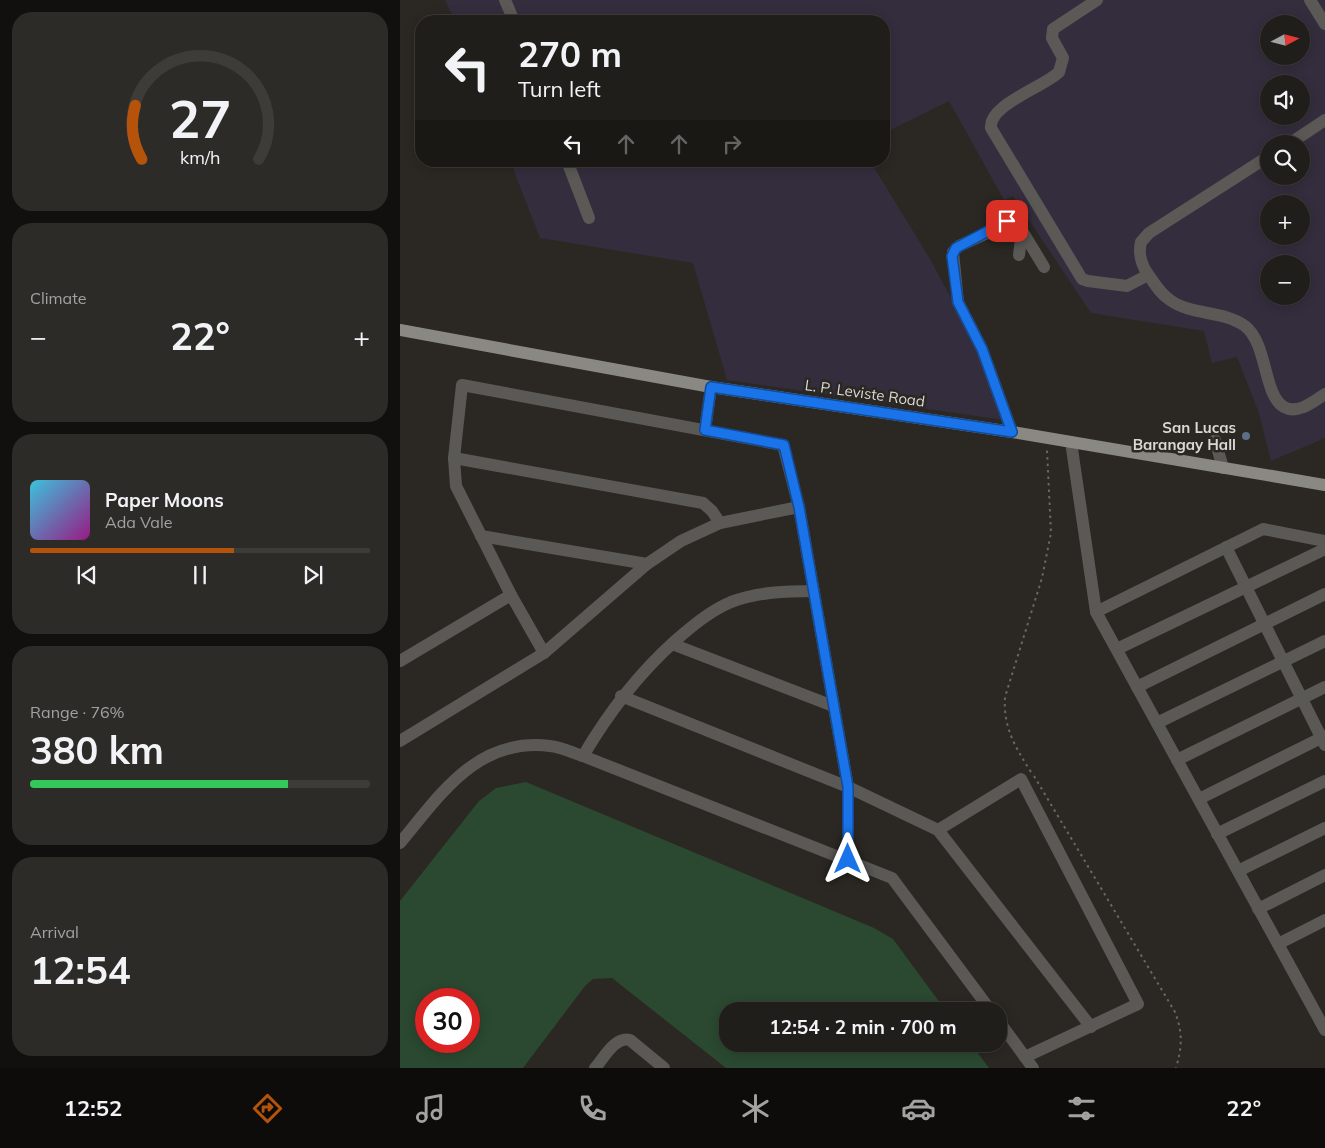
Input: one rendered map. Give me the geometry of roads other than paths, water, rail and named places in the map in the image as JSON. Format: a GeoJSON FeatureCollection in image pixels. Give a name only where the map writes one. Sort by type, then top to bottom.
{"type":"FeatureCollection","features":[{"type":"Feature","properties":{"kind":"main road","name":"L. P. Leviste Road"},"geometry":{"type":"LineString","coordinates":[[400,330],[711,387],[1012,432],[1325,485]]}},
{"type":"Feature","properties":{"kind":"street"},"geometry":{"type":"LineString","coordinates":[[505,0],[511,15]]}},
{"type":"Feature","properties":{"kind":"street"},"geometry":{"type":"LineString","coordinates":[[1097,0],[1053,29],[1052,38],[1063,58],[1060,71],[998,110],[991,121],[991,128],[1082,279],[1088,282],[1127,286],[1148,275]]}},
{"type":"Feature","properties":{"kind":"street"},"geometry":{"type":"LineString","coordinates":[[1310,0],[1325,24]]}},
{"type":"Feature","properties":{"kind":"street"},"geometry":{"type":"LineString","coordinates":[[1302,135],[1325,120]]}},
{"type":"Feature","properties":{"kind":"street"},"geometry":{"type":"LineString","coordinates":[[1260,162],[1144,238],[1140,246],[1140,254],[1148,275],[1172,302],[1191,310],[1234,320],[1249,330],[1258,344],[1272,391],[1283,406],[1290,409],[1302,408],[1325,394]]}},
{"type":"Feature","properties":{"kind":"street"},"geometry":{"type":"LineString","coordinates":[[569,167],[589,218]]}},
{"type":"Feature","properties":{"kind":"street"},"geometry":{"type":"LineString","coordinates":[[1012,432],[982,349],[958,302],[952,256],[956,248],[1007,221],[1015,222],[1044,267]]}},
{"type":"Feature","properties":{"kind":"street"},"geometry":{"type":"LineString","coordinates":[[1019,255],[1022,231]]}},
{"type":"Feature","properties":{"kind":"street"},"geometry":{"type":"LineString","coordinates":[[544,653],[511,595],[456,486],[454,458],[462,386],[784,445],[799,507],[848,787],[848,859]]}},
{"type":"Feature","properties":{"kind":"street"},"geometry":{"type":"LineString","coordinates":[[705,430],[711,387]]}},
{"type":"Feature","properties":{"kind":"street"},"geometry":{"type":"LineString","coordinates":[[1215,440],[1223,468]]}},
{"type":"Feature","properties":{"kind":"street"},"geometry":{"type":"LineString","coordinates":[[1071,442],[1096,612],[1325,1030]]}},
{"type":"Feature","properties":{"kind":"street"},"geometry":{"type":"LineString","coordinates":[[454,458],[703,503],[712,511],[720,523]]}},
{"type":"Feature","properties":{"kind":"street"},"geometry":{"type":"LineString","coordinates":[[400,741],[544,653],[647,564],[681,541],[720,523],[799,507]]}},
{"type":"Feature","properties":{"kind":"street"},"geometry":{"type":"LineString","coordinates":[[1096,612],[1263,529],[1325,541]]}},
{"type":"Feature","properties":{"kind":"street"},"geometry":{"type":"LineString","coordinates":[[481,536],[647,564]]}},
{"type":"Feature","properties":{"kind":"street"},"geometry":{"type":"LineString","coordinates":[[1199,799],[1324,740],[1226,547]]}},
{"type":"Feature","properties":{"kind":"street"},"geometry":{"type":"LineString","coordinates":[[1117,649],[1325,549]]}},
{"type":"Feature","properties":{"kind":"street"},"geometry":{"type":"LineString","coordinates":[[583,756],[621,696],[645,668],[696,623],[731,602],[776,591],[814,591]]}},
{"type":"Feature","properties":{"kind":"street"},"geometry":{"type":"LineString","coordinates":[[1137,687],[1325,594]]}},
{"type":"Feature","properties":{"kind":"street"},"geometry":{"type":"LineString","coordinates":[[400,661],[511,595]]}},
{"type":"Feature","properties":{"kind":"street"},"geometry":{"type":"LineString","coordinates":[[1157,723],[1325,641]]}},
{"type":"Feature","properties":{"kind":"street"},"geometry":{"type":"LineString","coordinates":[[672,644],[833,706]]}},
{"type":"Feature","properties":{"kind":"street"},"geometry":{"type":"LineString","coordinates":[[1177,760],[1325,687]]}},
{"type":"Feature","properties":{"kind":"street"},"geometry":{"type":"LineString","coordinates":[[621,696],[848,787],[938,830],[1091,1026]]}},
{"type":"Feature","properties":{"kind":"street"},"geometry":{"type":"LineString","coordinates":[[400,843],[447,787],[472,763],[494,752],[522,746],[551,746],[583,756],[848,859],[892,878],[984,1002]]}},
{"type":"Feature","properties":{"kind":"street"},"geometry":{"type":"LineString","coordinates":[[938,830],[1021,779],[1138,1004],[1025,1057]]}},
{"type":"Feature","properties":{"kind":"street"},"geometry":{"type":"LineString","coordinates":[[1217,834],[1325,781]]}},
{"type":"Feature","properties":{"kind":"street"},"geometry":{"type":"LineString","coordinates":[[1238,870],[1325,828]]}},
{"type":"Feature","properties":{"kind":"street"},"geometry":{"type":"LineString","coordinates":[[1258,908],[1325,875]]}},
{"type":"Feature","properties":{"kind":"street"},"geometry":{"type":"LineString","coordinates":[[1278,944],[1325,920]]}},
{"type":"Feature","properties":{"kind":"street"},"geometry":{"type":"LineString","coordinates":[[1007,1032],[1033,1068]]}},
{"type":"Feature","properties":{"kind":"street"},"geometry":{"type":"LineString","coordinates":[[596,1068],[617,1041],[624,1039],[630,1040],[664,1068]]}},
{"type":"Feature","properties":{"kind":"place","name":"San Lucas Barangay Hall"},"geometry":{"type":"Point","coordinates":[1246,436]}}]}
